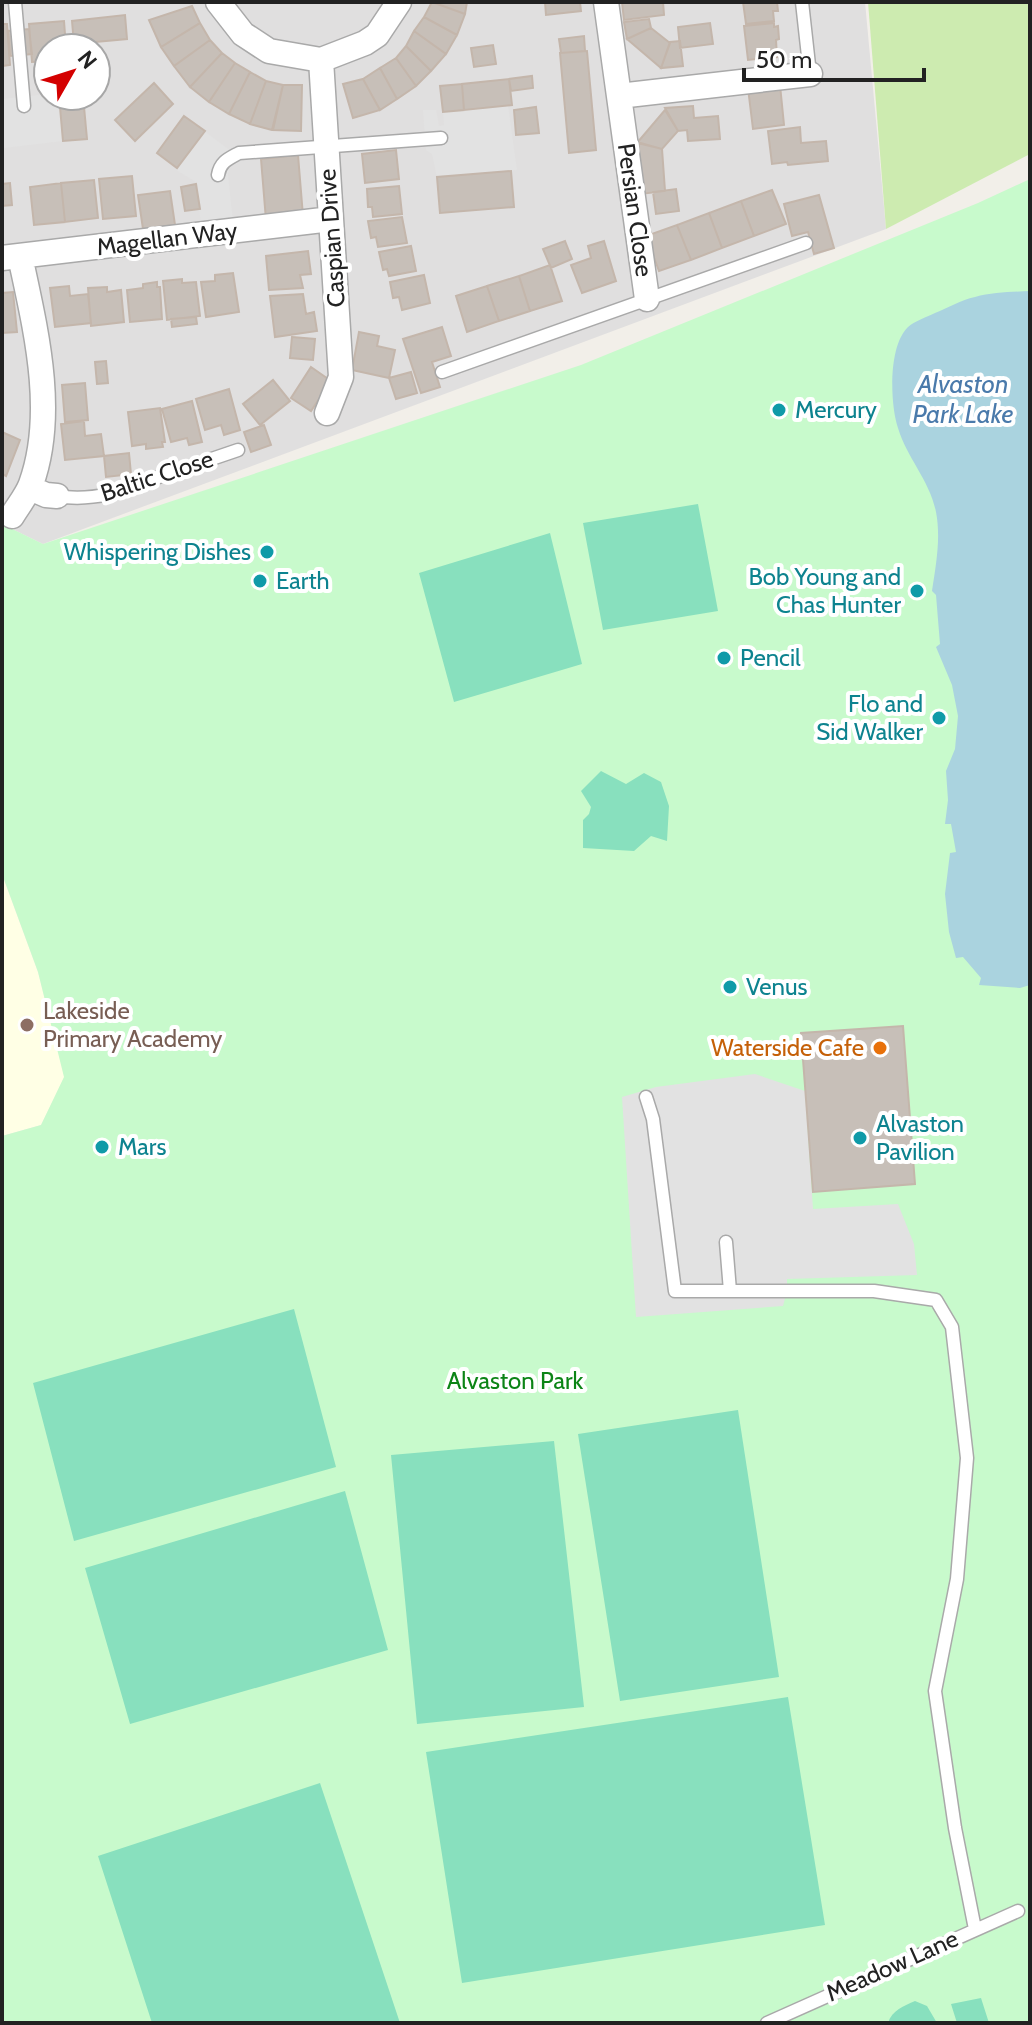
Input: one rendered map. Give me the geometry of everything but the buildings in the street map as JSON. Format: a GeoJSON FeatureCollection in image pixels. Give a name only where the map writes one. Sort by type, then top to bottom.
{"type":"FeatureCollection","features":[{"type":"Feature","properties":{"kind":"street"},"geometry":{"type":"LineString","coordinates":[[218,2],[243,34],[269,51],[321,60],[352,49],[377,35],[399,2]]}},
{"type":"Feature","properties":{"kind":"street","name":"Persian Close"},"geometry":{"type":"LineString","coordinates":[[606,2],[647,299]]}},
{"type":"Feature","properties":{"kind":"street","name":"Caspian Drive"},"geometry":{"type":"LineString","coordinates":[[321,60],[341,377],[327,413]]}},
{"type":"Feature","properties":{"kind":"street"},"geometry":{"type":"LineString","coordinates":[[619,96],[810,74]]}},
{"type":"Feature","properties":{"kind":"street","name":"Magellan Way"},"geometry":{"type":"LineString","coordinates":[[11,257],[331,219]]}},
{"type":"Feature","properties":{"kind":"street"},"geometry":{"type":"LineString","coordinates":[[10,509],[30,488],[39,458],[43,402],[39,342],[11,257]]}},
{"type":"Feature","properties":{"kind":"street","name":"Baltic Close"},"geometry":{"type":"LineString","coordinates":[[30,488],[57,496]]}},
{"type":"Feature","properties":{"kind":"lane"},"geometry":{"type":"LineString","coordinates":[[15,2],[24,106]]}},
{"type":"Feature","properties":{"kind":"lane"},"geometry":{"type":"LineString","coordinates":[[802,2],[810,74]]}},
{"type":"Feature","properties":{"kind":"lane"},"geometry":{"type":"LineString","coordinates":[[218,175],[225,160],[239,153],[441,138]]}},
{"type":"Feature","properties":{"kind":"lane","name":"Persian Close"},"geometry":{"type":"LineString","coordinates":[[647,299],[806,243]]}},
{"type":"Feature","properties":{"kind":"lane"},"geometry":{"type":"LineString","coordinates":[[442,372],[647,299]]}},
{"type":"Feature","properties":{"kind":"lane","name":"Baltic Close"},"geometry":{"type":"LineString","coordinates":[[57,496],[73,498],[109,494],[238,450]]}},
{"type":"Feature","properties":{"kind":"lane"},"geometry":{"type":"LineString","coordinates":[[646,1097],[653,1119],[675,1291],[874,1291],[936,1300],[952,1327],[967,1458],[957,1579],[935,1691],[955,1828],[975,1929]]}},
{"type":"Feature","properties":{"kind":"lane"},"geometry":{"type":"LineString","coordinates":[[726,1242],[730,1291]]}},
{"type":"Feature","properties":{"kind":"lane","name":"Meadow Lane"},"geometry":{"type":"LineString","coordinates":[[767,2023],[1018,1911]]}},
{"type":"Feature","properties":{"kind":"shaded area"},"geometry":{"type":"Polygon","coordinates":[[[2,2],[865,2],[886,229],[43,544],[2,524],[2,2]]]}},
{"type":"Feature","properties":{"kind":"shaded area"},"geometry":{"type":"Polygon","coordinates":[[[32,96],[32,112],[60,112],[63,141],[4,148],[2,99],[32,96]]]}},
{"type":"Feature","properties":{"kind":"shaded area"},"geometry":{"type":"Polygon","coordinates":[[[508,106],[517,170],[437,177],[432,154],[426,150],[423,110],[436,110],[439,126],[444,125],[443,112],[508,106]]]}},
{"type":"Feature","properties":{"kind":"shaded area"},"geometry":{"type":"Polygon","coordinates":[[[204,131],[228,149],[234,148],[238,159],[230,165],[228,175],[233,222],[201,225],[196,182],[176,170],[204,131]]]}},
{"type":"Feature","properties":{"kind":"shaded area","name":"Lakeside Primary Academy"},"geometry":{"type":"Polygon","coordinates":[[[2,874],[38,972],[65,1077],[41,1125],[2,1136],[2,874]]]}},
{"type":"Feature","properties":{"kind":"shaded area"},"geometry":{"type":"Polygon","coordinates":[[[755,1074],[805,1091],[813,1209],[898,1204],[914,1244],[917,1275],[787,1279],[783,1306],[636,1317],[622,1097],[656,1087],[755,1074]]]}},
{"type":"Feature","properties":{"kind":"green space"},"geometry":{"type":"Polygon","coordinates":[[[868,2],[1030,2],[1030,154],[886,229],[868,2]]]}},
{"type":"Feature","properties":{"kind":"green space","name":"Alvaston Park"},"geometry":{"type":"Polygon","coordinates":[[[1030,179],[1030,2023],[2,2023],[2,1136],[41,1125],[64,1077],[38,972],[2,874],[2,524],[43,544],[581,365],[1030,179]]]}},
{"type":"Feature","properties":{"kind":"green space"},"geometry":{"type":"Polygon","coordinates":[[[698,504],[718,611],[603,630],[583,523],[698,504]]]}},
{"type":"Feature","properties":{"kind":"green space"},"geometry":{"type":"Polygon","coordinates":[[[550,533],[582,664],[454,702],[419,573],[550,533]]]}},
{"type":"Feature","properties":{"kind":"green space"},"geometry":{"type":"Polygon","coordinates":[[[601,771],[626,784],[644,773],[661,782],[669,806],[667,841],[651,836],[634,851],[583,848],[583,820],[591,807],[581,791],[601,771]]]}},
{"type":"Feature","properties":{"kind":"green space"},"geometry":{"type":"Polygon","coordinates":[[[294,1309],[336,1467],[74,1541],[33,1383],[294,1309]]]}},
{"type":"Feature","properties":{"kind":"green space"},"geometry":{"type":"Polygon","coordinates":[[[738,1410],[779,1677],[620,1701],[578,1434],[738,1410]]]}},
{"type":"Feature","properties":{"kind":"green space"},"geometry":{"type":"Polygon","coordinates":[[[554,1441],[584,1707],[417,1724],[391,1455],[554,1441]]]}},
{"type":"Feature","properties":{"kind":"green space"},"geometry":{"type":"Polygon","coordinates":[[[345,1491],[388,1650],[130,1724],[85,1568],[345,1491]]]}},
{"type":"Feature","properties":{"kind":"green space"},"geometry":{"type":"Polygon","coordinates":[[[788,1697],[825,1925],[462,1983],[426,1752],[788,1697]]]}},
{"type":"Feature","properties":{"kind":"green space"},"geometry":{"type":"Polygon","coordinates":[[[320,1783],[400,2023],[152,2023],[98,1856],[320,1783]]]}},
{"type":"Feature","properties":{"kind":"green space"},"geometry":{"type":"Polygon","coordinates":[[[981,1998],[989,2023],[957,2023],[951,2004],[981,1998]]]}},
{"type":"Feature","properties":{"kind":"green space"},"geometry":{"type":"Polygon","coordinates":[[[915,2001],[927,2006],[937,2023],[888,2023],[895,2012],[915,2001]]]}},
{"type":"Feature","properties":{"kind":"water","name":"Alvaston Park Lake"},"geometry":{"type":"Polygon","coordinates":[[[1030,291],[1030,985],[1020,988],[979,985],[981,978],[963,957],[956,958],[949,932],[945,894],[950,853],[956,852],[951,824],[945,824],[948,800],[946,771],[955,749],[958,716],[952,685],[936,647],[940,644],[936,595],[932,591],[938,542],[936,512],[929,490],[898,428],[892,376],[897,347],[908,327],[914,323],[970,298],[1030,291]]]}},
{"type":"Feature","properties":{"kind":"place","name":"Mercury"},"geometry":{"type":"Point","coordinates":[779,410]}},
{"type":"Feature","properties":{"kind":"place","name":"Whispering Dishes"},"geometry":{"type":"Point","coordinates":[267,552]}},
{"type":"Feature","properties":{"kind":"place","name":"Earth"},"geometry":{"type":"Point","coordinates":[260,581]}},
{"type":"Feature","properties":{"kind":"place","name":"Bob Young and Chas Hunter"},"geometry":{"type":"Point","coordinates":[917,591]}},
{"type":"Feature","properties":{"kind":"place","name":"Pencil"},"geometry":{"type":"Point","coordinates":[724,658]}},
{"type":"Feature","properties":{"kind":"place","name":"Flo and Sid Walker"},"geometry":{"type":"Point","coordinates":[939,718]}},
{"type":"Feature","properties":{"kind":"place","name":"Venus"},"geometry":{"type":"Point","coordinates":[730,987]}},
{"type":"Feature","properties":{"kind":"place","name":"Lakeside Primary Academy"},"geometry":{"type":"Point","coordinates":[27,1025]}},
{"type":"Feature","properties":{"kind":"place","name":"Waterside Cafe"},"geometry":{"type":"Point","coordinates":[880,1048]}},
{"type":"Feature","properties":{"kind":"place","name":"Alvaston Pavilion"},"geometry":{"type":"Point","coordinates":[860,1138]}},
{"type":"Feature","properties":{"kind":"place","name":"Mars"},"geometry":{"type":"Point","coordinates":[102,1147]}}]}
